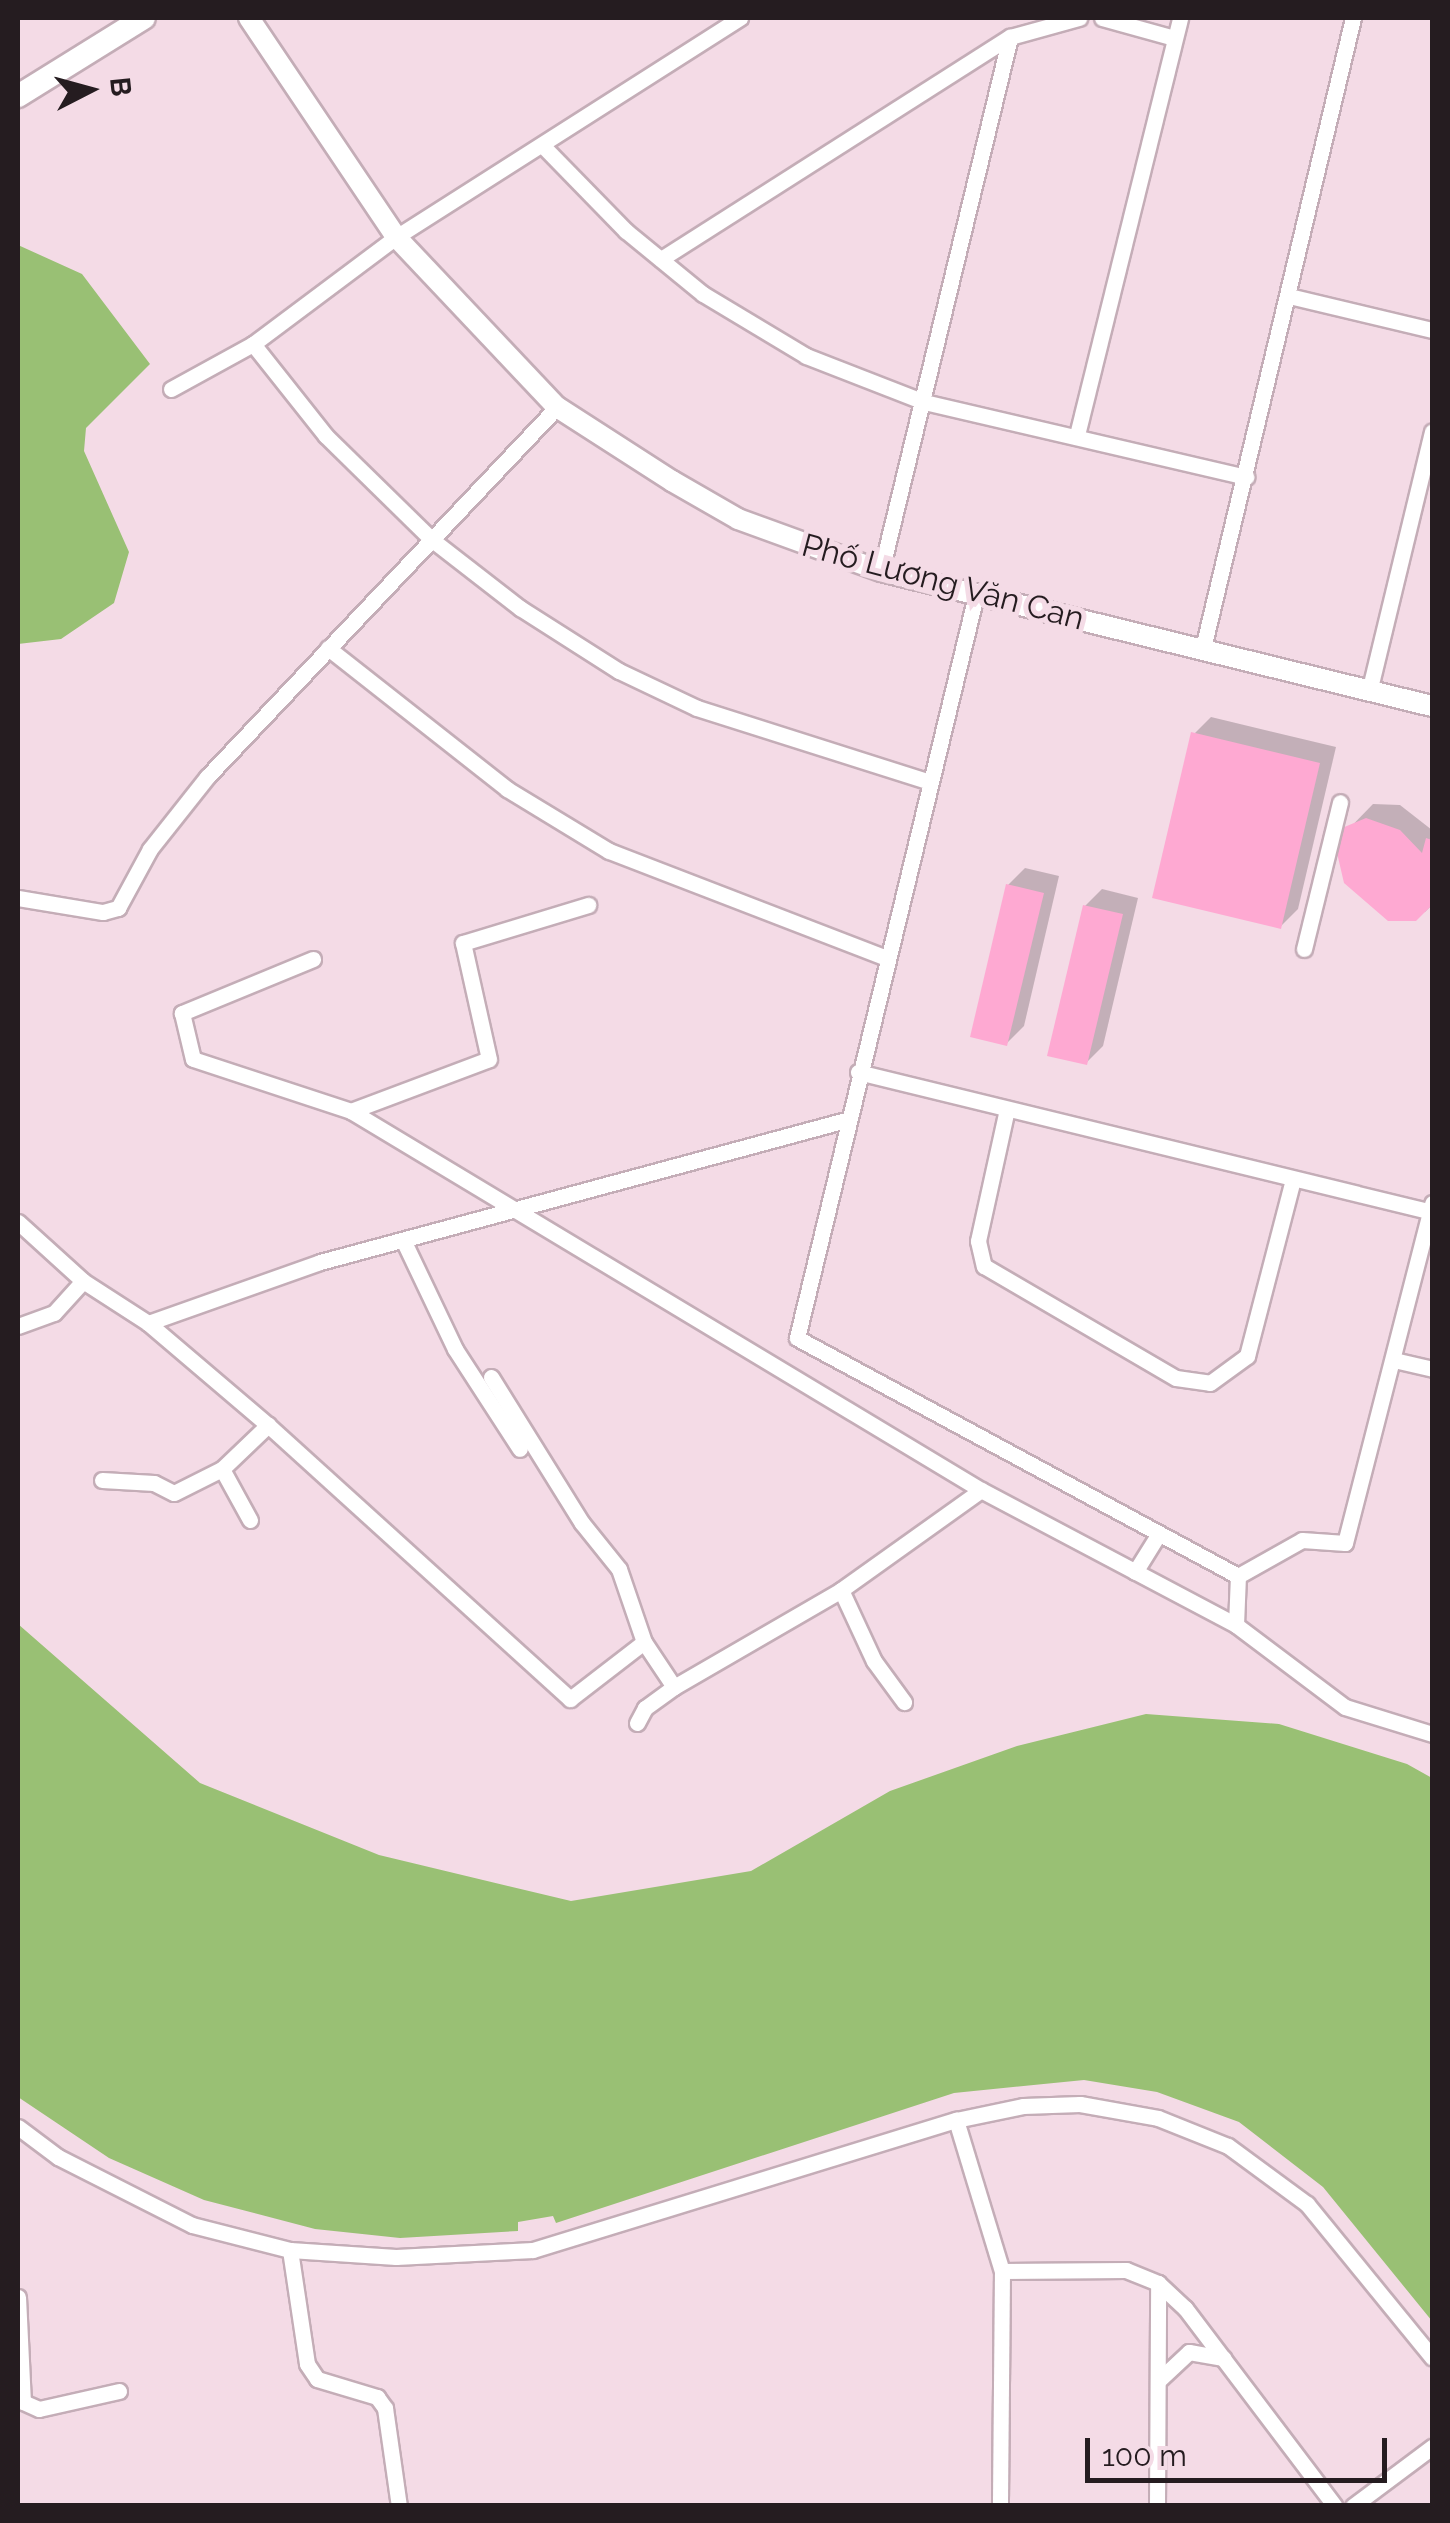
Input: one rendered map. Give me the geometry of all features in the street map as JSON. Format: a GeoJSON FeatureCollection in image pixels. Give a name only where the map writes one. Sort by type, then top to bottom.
{"type":"FeatureCollection","features":[{"type":"Feature","properties":{"kind":"main road"},"geometry":{"type":"LineString","coordinates":[[18,96],[144,18]]}},
{"type":"Feature","properties":{"kind":"street","name":"Phố Lương Văn Can"},"geometry":{"type":"LineString","coordinates":[[249,18],[396,237],[557,407],[738,519],[881,572],[1432,706]]}},
{"type":"Feature","properties":{"kind":"street"},"geometry":{"type":"LineString","coordinates":[[171,389],[253,344],[396,237],[740,18]]}},
{"type":"Feature","properties":{"kind":"street"},"geometry":{"type":"LineString","coordinates":[[661,259],[1010,38],[1078,18]]}},
{"type":"Feature","properties":{"kind":"street"},"geometry":{"type":"LineString","coordinates":[[1102,18],[1174,38]]}},
{"type":"Feature","properties":{"kind":"street"},"geometry":{"type":"LineString","coordinates":[[1076,436],[1180,18]]}},
{"type":"Feature","properties":{"kind":"street"},"geometry":{"type":"LineString","coordinates":[[1204,648],[1354,18]]}},
{"type":"Feature","properties":{"kind":"street"},"geometry":{"type":"LineString","coordinates":[[881,572],[1010,38]]}},
{"type":"Feature","properties":{"kind":"street"},"geometry":{"type":"LineString","coordinates":[[542,145],[703,294],[806,356],[924,402],[1246,477]]}},
{"type":"Feature","properties":{"kind":"street"},"geometry":{"type":"LineString","coordinates":[[1289,296],[1432,330]]}},
{"type":"Feature","properties":{"kind":"street"},"geometry":{"type":"LineString","coordinates":[[253,344],[326,436],[431,539],[520,608],[650,686],[806,747],[930,782]]}},
{"type":"Feature","properties":{"kind":"street"},"geometry":{"type":"LineString","coordinates":[[18,898],[103,912],[118,908],[150,849],[207,777],[557,407]]}},
{"type":"Feature","properties":{"kind":"street"},"geometry":{"type":"LineString","coordinates":[[1368,692],[1432,431]]}},
{"type":"Feature","properties":{"kind":"street"},"geometry":{"type":"LineString","coordinates":[[768,1358],[797,1338],[846,1120],[976,595]]}},
{"type":"Feature","properties":{"kind":"street"},"geometry":{"type":"LineString","coordinates":[[328,648],[506,789],[610,850],[787,925],[886,958]]}},
{"type":"Feature","properties":{"kind":"street"},"geometry":{"type":"LineString","coordinates":[[1304,949],[1340,802]]}},
{"type":"Feature","properties":{"kind":"street"},"geometry":{"type":"LineString","coordinates":[[351,1111],[489,1059],[463,943],[588,905]]}},
{"type":"Feature","properties":{"kind":"street"},"geometry":{"type":"LineString","coordinates":[[312,959],[182,1014],[193,1058],[351,1111],[507,1209],[768,1358],[981,1490],[1236,1625],[1345,1707],[1432,1734]]}},
{"type":"Feature","properties":{"kind":"street"},"geometry":{"type":"LineString","coordinates":[[858,1072],[1432,1209],[1345,1542],[1302,1540],[1238,1576]]}},
{"type":"Feature","properties":{"kind":"street"},"geometry":{"type":"LineString","coordinates":[[1007,1109],[978,1241],[984,1266],[1176,1378],[1210,1383],[1246,1356],[1293,1178]]}},
{"type":"Feature","properties":{"kind":"street"},"geometry":{"type":"LineString","coordinates":[[148,1323],[320,1262],[405,1244],[507,1209],[846,1120]]}},
{"type":"Feature","properties":{"kind":"street"},"geometry":{"type":"LineString","coordinates":[[18,1222],[83,1281],[148,1323],[268,1425],[570,1699],[644,1642]]}},
{"type":"Feature","properties":{"kind":"street"},"geometry":{"type":"LineString","coordinates":[[405,1244],[455,1349],[520,1449]]}},
{"type":"Feature","properties":{"kind":"street"},"geometry":{"type":"LineString","coordinates":[[18,1326],[54,1313],[83,1281]]}},
{"type":"Feature","properties":{"kind":"street"},"geometry":{"type":"LineString","coordinates":[[797,1338],[1238,1576]]}},
{"type":"Feature","properties":{"kind":"street"},"geometry":{"type":"LineString","coordinates":[[1394,1360],[1432,1370]]}},
{"type":"Feature","properties":{"kind":"street"},"geometry":{"type":"LineString","coordinates":[[491,1377],[582,1524],[619,1569],[644,1642],[674,1686]]}},
{"type":"Feature","properties":{"kind":"street"},"geometry":{"type":"LineString","coordinates":[[102,1480],[154,1483],[174,1492],[222,1469],[268,1425]]}},
{"type":"Feature","properties":{"kind":"street"},"geometry":{"type":"LineString","coordinates":[[222,1469],[250,1520]]}},
{"type":"Feature","properties":{"kind":"street"},"geometry":{"type":"LineString","coordinates":[[637,1723],[646,1708],[674,1686],[840,1590],[981,1490]]}},
{"type":"Feature","properties":{"kind":"street"},"geometry":{"type":"LineString","coordinates":[[1135,1572],[1158,1535]]}},
{"type":"Feature","properties":{"kind":"street"},"geometry":{"type":"LineString","coordinates":[[1236,1625],[1238,1576]]}},
{"type":"Feature","properties":{"kind":"street"},"geometry":{"type":"LineString","coordinates":[[840,1590],[874,1662],[904,1702]]}},
{"type":"Feature","properties":{"kind":"street"},"geometry":{"type":"LineString","coordinates":[[18,2127],[133,2199],[192,2225],[290,2250],[396,2257],[533,2250],[956,2120],[1023,2106],[1080,2104],[1158,2118],[1228,2146],[1307,2204],[1432,2357]]}},
{"type":"Feature","properties":{"kind":"street"},"geometry":{"type":"LineString","coordinates":[[956,2120],[1002,2271],[1000,2506]]}},
{"type":"Feature","properties":{"kind":"street"},"geometry":{"type":"LineString","coordinates":[[290,2250],[307,2364],[317,2379],[377,2397],[385,2408],[399,2506]]}},
{"type":"Feature","properties":{"kind":"street"},"geometry":{"type":"LineString","coordinates":[[1002,2271],[1126,2270],[1158,2283],[1223,2358],[1334,2506]]}},
{"type":"Feature","properties":{"kind":"street"},"geometry":{"type":"LineString","coordinates":[[1157,2506],[1158,2283]]}},
{"type":"Feature","properties":{"kind":"street"},"geometry":{"type":"LineString","coordinates":[[18,2296],[23,2402],[39,2409],[119,2390]]}},
{"type":"Feature","properties":{"kind":"street"},"geometry":{"type":"LineString","coordinates":[[1159,2380],[1189,2352],[1223,2358]]}},
{"type":"Feature","properties":{"kind":"street"},"geometry":{"type":"LineString","coordinates":[[1353,2506],[1432,2448]]}},
{"type":"Feature","properties":{"kind":"shaded area"},"geometry":{"type":"Polygon","coordinates":[[[18,245],[82,274],[150,364],[86,428],[84,451],[129,552],[114,603],[61,639],[18,644],[18,245]]]}},
{"type":"Feature","properties":{"kind":"shaded area"},"geometry":{"type":"Polygon","coordinates":[[[18,1624],[200,1783],[379,1855],[571,1901],[751,1871],[890,1791],[1017,1746],[1146,1714],[1279,1724],[1407,1764],[1432,1778],[1432,2321],[1323,2187],[1239,2122],[1157,2092],[1084,2080],[954,2093],[556,2223],[553,2216],[518,2222],[518,2231],[400,2238],[315,2229],[204,2200],[109,2158],[18,2097],[18,1624]]]}},
{"type":"Feature","properties":{"kind":"building"},"geometry":{"type":"Polygon","coordinates":[[[1191,732],[1320,763],[1281,929],[1152,898],[1191,732]]]}},
{"type":"Feature","properties":{"kind":"building"},"geometry":{"type":"Polygon","coordinates":[[[1366,818],[1400,830],[1422,853],[1426,838],[1432,840],[1432,905],[1416,921],[1388,921],[1344,883],[1334,840],[1342,828],[1366,818]]]}},
{"type":"Feature","properties":{"kind":"building"},"geometry":{"type":"Polygon","coordinates":[[[1006,884],[1044,893],[1007,1046],[970,1037],[1006,884]]]}},
{"type":"Feature","properties":{"kind":"building"},"geometry":{"type":"Polygon","coordinates":[[[1083,905],[1123,914],[1087,1065],[1047,1056],[1083,905]]]}}]}
